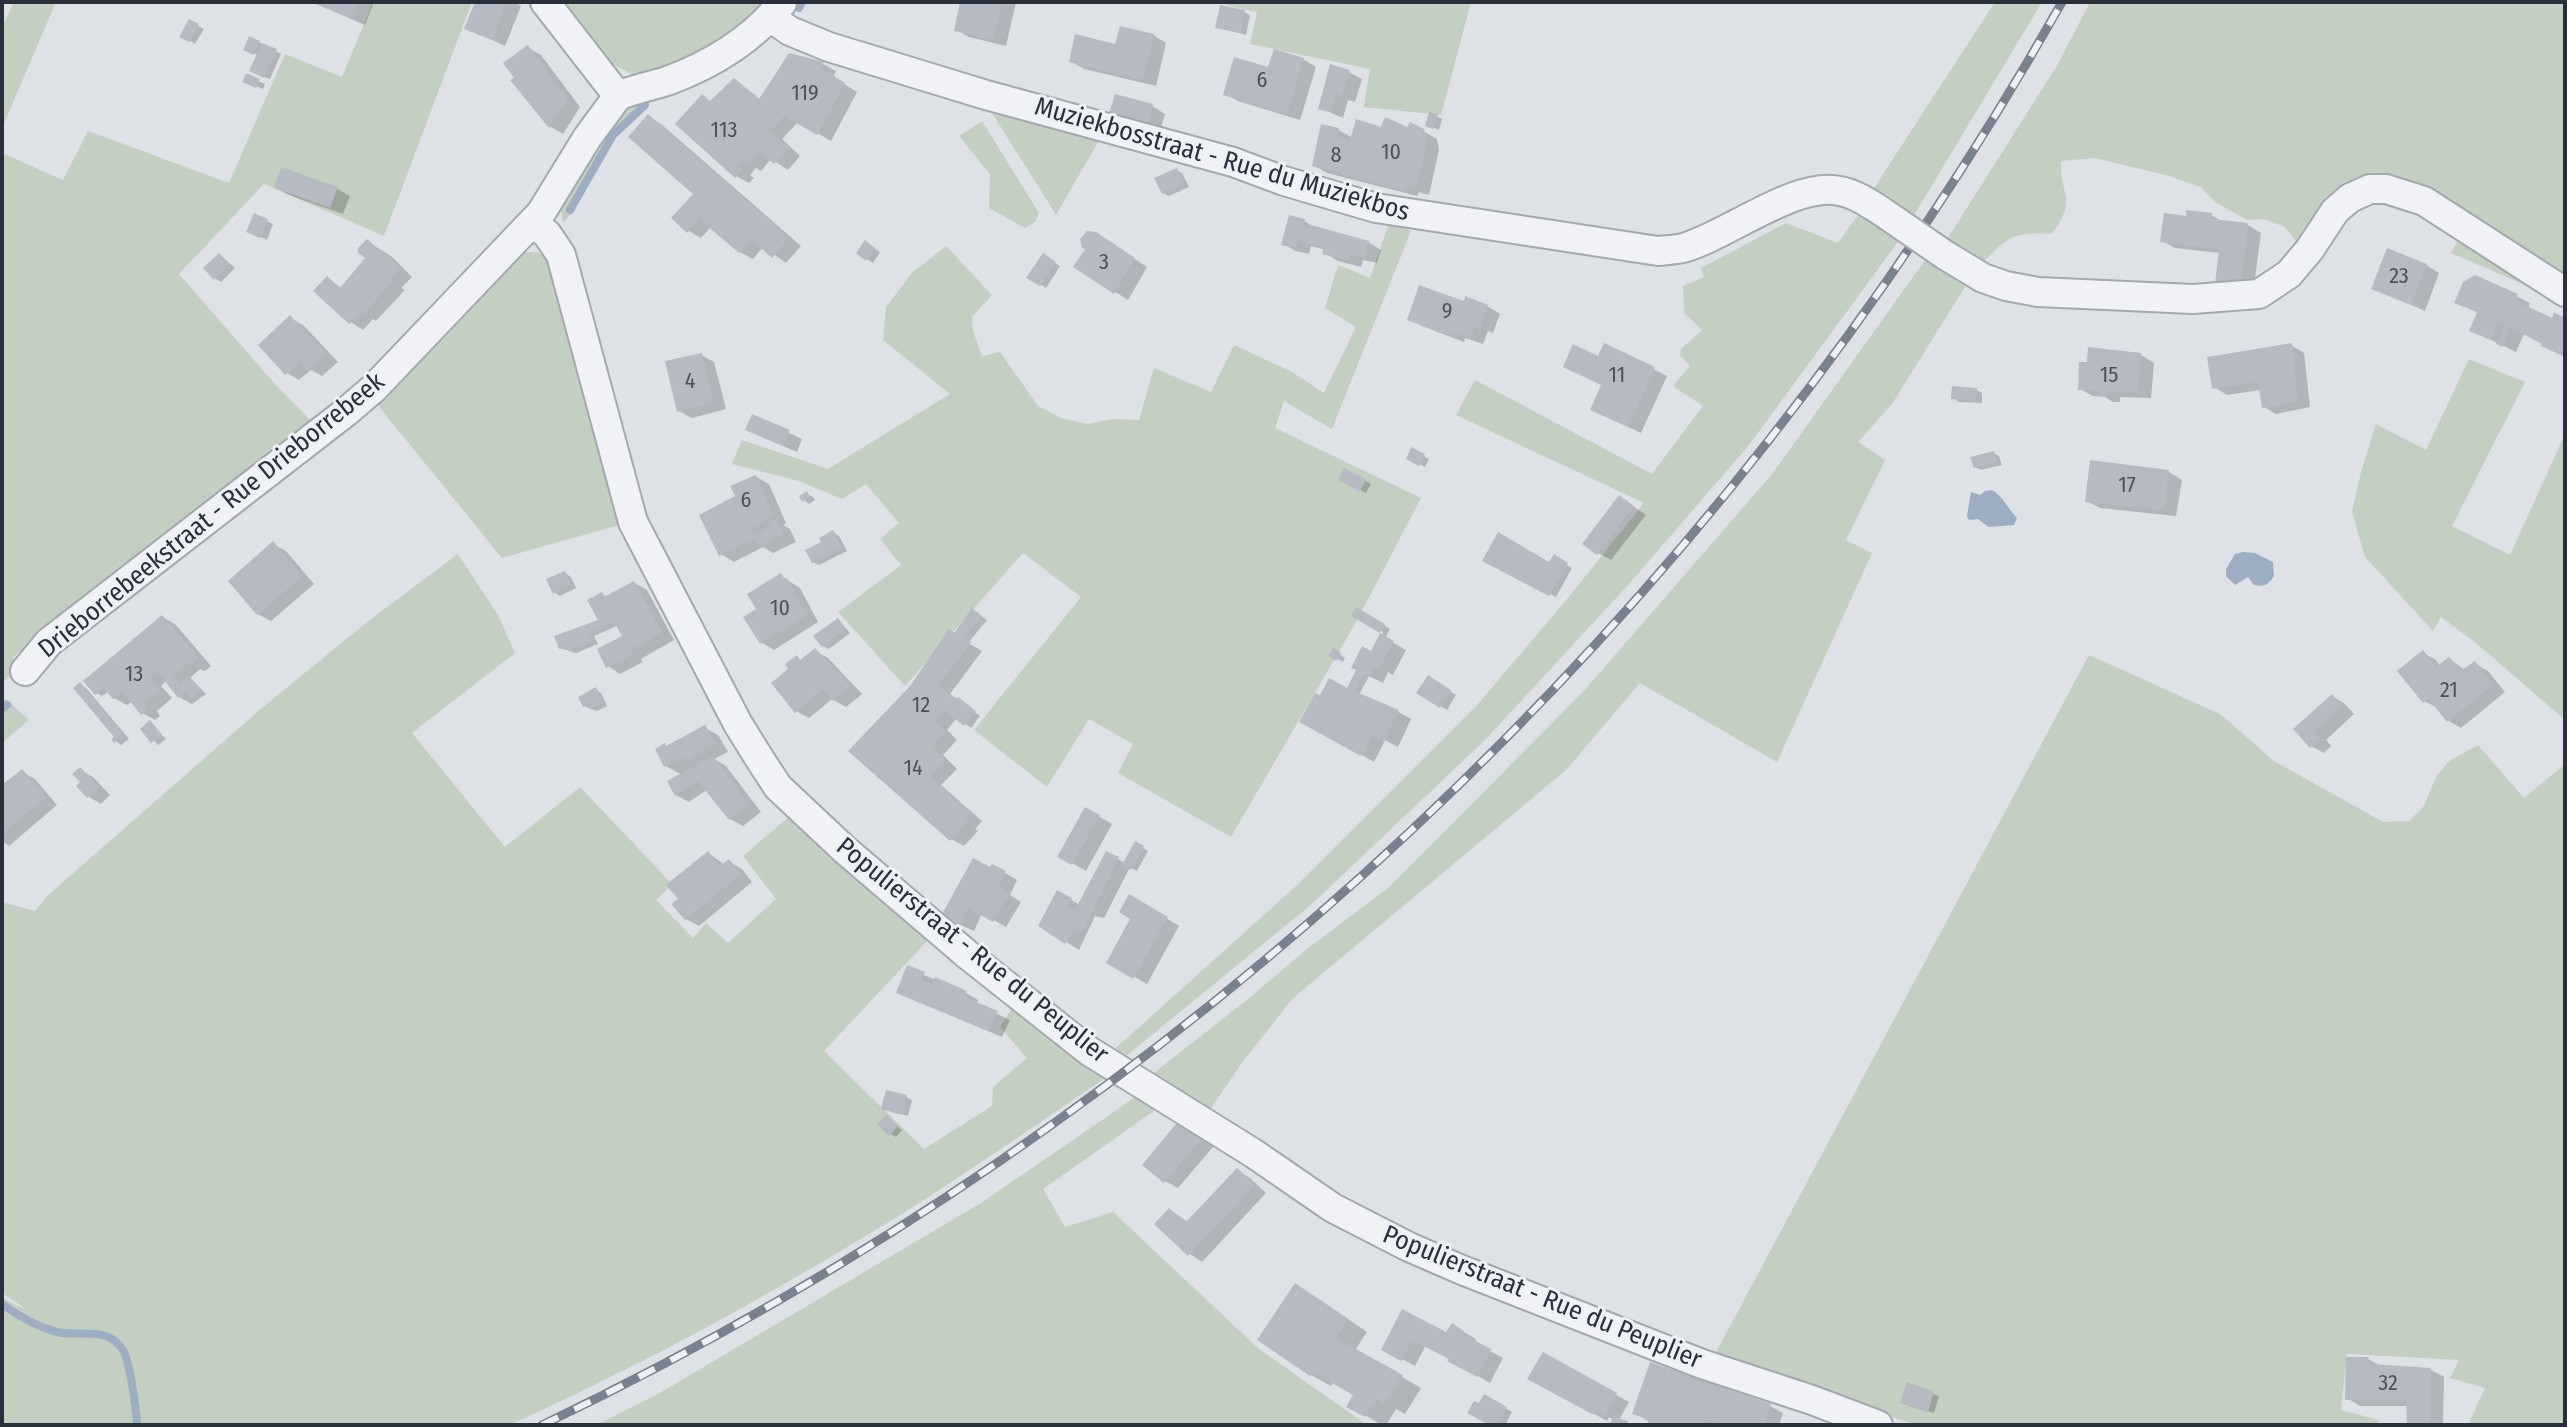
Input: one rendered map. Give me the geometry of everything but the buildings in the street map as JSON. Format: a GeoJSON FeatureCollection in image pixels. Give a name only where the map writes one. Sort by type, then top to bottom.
{"type":"FeatureCollection","features":[{"type":"Feature","properties":{"kind":"street"},"geometry":{"type":"LineString","coordinates":[[545,2],[618,96]]}},
{"type":"Feature","properties":{"kind":"street"},"geometry":{"type":"LineString","coordinates":[[532,223],[618,96],[666,81],[718,58],[754,33],[776,10]]}},
{"type":"Feature","properties":{"kind":"street","name":"Muziekbosstraat - Rue du Muziekbos"},"geometry":{"type":"LineString","coordinates":[[776,10],[790,31],[829,47],[986,95],[1233,162],[1284,181],[1376,208],[1658,251],[1681,249],[1704,241],[1790,199],[1836,190],[1856,196],[1983,278],[2006,286],[2038,292],[2193,299],[2259,294],[2289,274],[2335,211],[2350,198],[2370,189],[2386,189],[2424,201],[2565,292]]}},
{"type":"Feature","properties":{"kind":"street","name":"Drieborrebeekstraat - Rue Drieborrebeek"},"geometry":{"type":"LineString","coordinates":[[25,671],[49,642],[374,388],[532,223]]}},
{"type":"Feature","properties":{"kind":"street","name":"Populierstraat - Rue du Peuplier"},"geometry":{"type":"LineString","coordinates":[[532,223],[547,234],[565,266],[633,522],[738,724],[761,761],[778,787],[844,849],[969,956],[1089,1051],[1253,1153],[1333,1208],[1462,1270],[1702,1364],[1878,1425]]}},
{"type":"Feature","properties":{"kind":"green space"},"geometry":{"type":"Polygon","coordinates":[[[14,2],[56,2],[2,128],[2,28],[14,2]]]}},
{"type":"Feature","properties":{"kind":"green space"},"geometry":{"type":"Polygon","coordinates":[[[373,2],[472,2],[384,236],[264,184],[179,274],[314,424],[13,657],[21,668],[2,683],[2,153],[63,180],[88,131],[229,183],[285,54],[342,77],[373,2]]]}},
{"type":"Feature","properties":{"kind":"green space"},"geometry":{"type":"Polygon","coordinates":[[[566,2],[768,2],[728,38],[653,75],[633,75],[609,62],[587,36],[566,2]]]}},
{"type":"Feature","properties":{"kind":"green space"},"geometry":{"type":"Polygon","coordinates":[[[1227,2],[1471,2],[1441,115],[1364,107],[1370,69],[1250,44],[1257,12],[1226,5],[1227,2]]]}},
{"type":"Feature","properties":{"kind":"green space"},"geometry":{"type":"Polygon","coordinates":[[[1995,2],[2042,2],[1913,217],[1874,188],[1995,2]]]}},
{"type":"Feature","properties":{"kind":"green space"},"geometry":{"type":"Polygon","coordinates":[[[2090,2],[2565,2],[2565,302],[2451,253],[2469,221],[2399,176],[2366,183],[2303,250],[2285,227],[2264,219],[2247,220],[2215,202],[2201,187],[2095,158],[2061,161],[2066,205],[2052,234],[2027,234],[2011,238],[1980,266],[1946,241],[2058,64],[2090,2]]]}},
{"type":"Feature","properties":{"kind":"green space"},"geometry":{"type":"Polygon","coordinates":[[[643,100],[645,105],[606,151],[575,209],[563,223],[561,210],[564,199],[598,144],[618,118],[643,100]]]}},
{"type":"Feature","properties":{"kind":"green space"},"geometry":{"type":"Polygon","coordinates":[[[990,110],[1101,137],[1056,215],[1050,205],[990,110]]]}},
{"type":"Feature","properties":{"kind":"green space"},"geometry":{"type":"Polygon","coordinates":[[[982,121],[1039,213],[1035,222],[1025,228],[989,208],[990,174],[959,136],[982,121]]]}},
{"type":"Feature","properties":{"kind":"green space"},"geometry":{"type":"Polygon","coordinates":[[[1860,212],[1903,235],[1749,445],[1629,584],[1486,739],[1312,904],[1125,1057],[1116,1048],[1295,887],[1478,704],[1644,503],[1456,415],[1475,380],[1652,474],[1703,406],[1673,386],[1690,366],[1680,355],[1681,349],[1702,330],[1684,313],[1683,286],[1704,277],[1701,268],[1786,223],[1838,243],[1860,212]]]}},
{"type":"Feature","properties":{"kind":"green space"},"geometry":{"type":"Polygon","coordinates":[[[1390,220],[1411,231],[1332,429],[1284,401],[1275,428],[1421,498],[1355,624],[1231,837],[1118,773],[1133,744],[1089,719],[1047,787],[974,730],[1081,597],[1023,553],[905,686],[838,612],[901,565],[880,539],[899,523],[866,484],[842,499],[799,481],[732,464],[742,440],[828,469],[950,394],[883,340],[886,307],[912,273],[946,246],[992,295],[972,317],[973,331],[982,356],[1000,352],[1038,406],[1061,418],[1087,424],[1114,419],[1139,420],[1154,368],[1211,392],[1234,345],[1292,372],[1324,393],[1356,327],[1325,308],[1338,265],[1370,278],[1390,220]]]}},
{"type":"Feature","properties":{"kind":"green space"},"geometry":{"type":"Polygon","coordinates":[[[520,252],[537,252],[549,258],[619,525],[502,558],[376,403],[520,252]]]}},
{"type":"Feature","properties":{"kind":"green space"},"geometry":{"type":"Polygon","coordinates":[[[1928,256],[1965,287],[1892,404],[1858,442],[1885,460],[1846,540],[1872,553],[1777,762],[1640,683],[1566,770],[1292,999],[1241,1064],[1208,1113],[1150,1076],[1388,888],[1583,692],[1773,473],[1928,256]]]}},
{"type":"Feature","properties":{"kind":"green space"},"geometry":{"type":"Polygon","coordinates":[[[2469,359],[2525,382],[2452,526],[2510,555],[2565,434],[2565,720],[2441,617],[2433,631],[2365,557],[2352,512],[2376,424],[2426,450],[2469,359]]]}},
{"type":"Feature","properties":{"kind":"green space"},"geometry":{"type":"Polygon","coordinates":[[[458,554],[498,615],[515,653],[412,733],[505,847],[580,787],[672,884],[656,900],[693,938],[706,923],[728,943],[776,899],[743,856],[792,814],[931,937],[824,1051],[924,1149],[992,1106],[993,1087],[1027,1058],[1000,1027],[1014,1005],[1107,1077],[930,1196],[808,1270],[661,1352],[509,1425],[2,1425],[2,1298],[29,1311],[2,1293],[2,902],[35,911],[47,896],[263,707],[371,619],[458,554]]]}},
{"type":"Feature","properties":{"kind":"green space"},"geometry":{"type":"Polygon","coordinates":[[[2089,655],[2220,714],[2274,761],[2383,822],[2409,821],[2424,806],[2436,777],[2449,761],[2478,745],[2524,798],[2565,764],[2565,1425],[2468,1425],[2485,1388],[2450,1378],[2459,1360],[2347,1354],[2341,1410],[2379,1420],[2378,1425],[1916,1425],[1714,1356],[2089,655]]]}},
{"type":"Feature","properties":{"kind":"green space"},"geometry":{"type":"Polygon","coordinates":[[[6,699],[29,720],[2,743],[2,702],[6,699]]]}},
{"type":"Feature","properties":{"kind":"green space"},"geometry":{"type":"Polygon","coordinates":[[[1140,1094],[1161,1106],[1043,1189],[1065,1227],[1113,1212],[1259,1349],[1367,1425],[596,1425],[658,1394],[981,1203],[1140,1094]]]}},
{"type":"Feature","properties":{"kind":"water"},"geometry":{"type":"Polygon","coordinates":[[[1992,490],[2017,518],[2014,525],[1989,527],[1978,519],[1969,520],[1971,492],[1980,495],[1992,490]]]}},
{"type":"Feature","properties":{"kind":"water"},"geometry":{"type":"Polygon","coordinates":[[[2255,553],[2273,562],[2274,576],[2268,583],[2254,585],[2248,577],[2235,585],[2226,576],[2226,569],[2235,554],[2255,553]]]}},
{"type":"Feature","properties":{"kind":"waterway"},"geometry":{"type":"LineString","coordinates":[[799,8],[802,2]]}},
{"type":"Feature","properties":{"kind":"waterway"},"geometry":{"type":"LineString","coordinates":[[570,210],[613,135],[645,105]]}},
{"type":"Feature","properties":{"kind":"waterway"},"geometry":{"type":"LineString","coordinates":[[2,709],[7,705]]}},
{"type":"Feature","properties":{"kind":"waterway"},"geometry":{"type":"LineString","coordinates":[[2,1304],[28,1321],[50,1330],[99,1334],[121,1347],[132,1384],[137,1425]]}},
{"type":"Feature","properties":{"kind":"railway"},"geometry":{"type":"LineString","coordinates":[[542,1425],[776,1302],[1000,1161],[1212,1004],[1411,830],[1597,643],[1768,441],[1923,228],[2062,2]]}}]}
